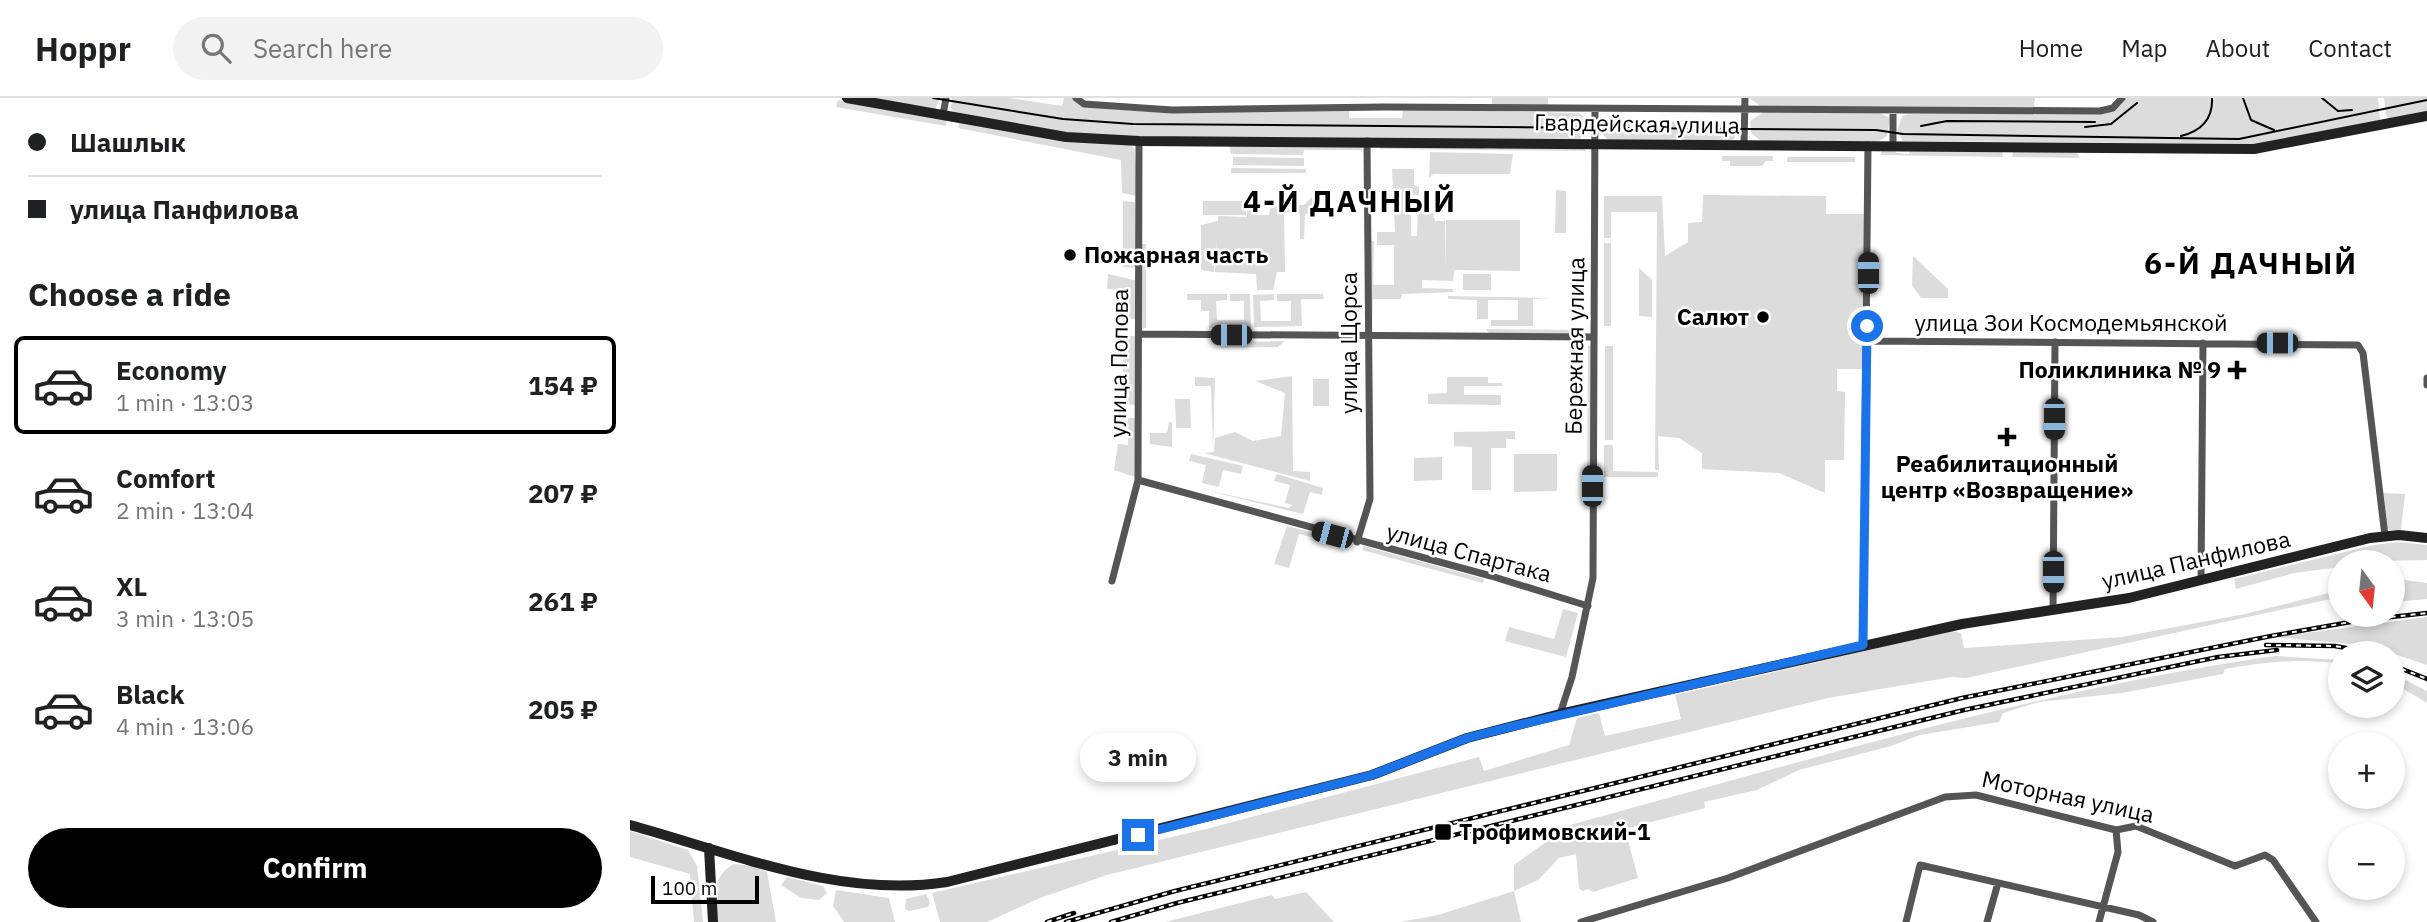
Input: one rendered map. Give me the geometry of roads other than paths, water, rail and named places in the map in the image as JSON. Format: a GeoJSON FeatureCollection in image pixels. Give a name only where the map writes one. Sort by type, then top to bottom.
{"type":"FeatureCollection","features":[{"type":"Feature","properties":{"kind":"main road","name":"Гвардейская улица"},"geometry":{"type":"LineString","coordinates":[[847,98],[1066,137],[1139,141],[2254,149],[2427,116]]}},
{"type":"Feature","properties":{"kind":"main road","name":"улица Панфилова"},"geometry":{"type":"LineString","coordinates":[[630,825],[709,848],[862,886],[938,884],[1361,778],[1467,738],[1560,714],[1962,624],[2129,598],[2385,536],[2427,538]]}},
{"type":"Feature","properties":{"kind":"main road"},"geometry":{"type":"LineString","coordinates":[[709,848],[713,922]]}},
{"type":"Feature","properties":{"kind":"street"},"geometry":{"type":"LineString","coordinates":[[943,115],[946,98]]}},
{"type":"Feature","properties":{"kind":"street"},"geometry":{"type":"LineString","coordinates":[[1076,98],[1084,104],[1172,110],[1336,107],[2100,111],[2113,108],[2122,98]]}},
{"type":"Feature","properties":{"kind":"street"},"geometry":{"type":"LineString","coordinates":[[1744,144],[1745,98]]}},
{"type":"Feature","properties":{"kind":"street","name":"Бережная улица"},"geometry":{"type":"LineString","coordinates":[[1560,714],[1588,607],[1592,578],[1595,109]]}},
{"type":"Feature","properties":{"kind":"street"},"geometry":{"type":"LineString","coordinates":[[1893,110],[1893,145]]}},
{"type":"Feature","properties":{"kind":"street","name":"улица Попова"},"geometry":{"type":"LineString","coordinates":[[1112,581],[1138,480],[1139,141]]}},
{"type":"Feature","properties":{"kind":"street","name":"улица Щорса"},"geometry":{"type":"LineString","coordinates":[[1357,542],[1370,499],[1367,141]]}},
{"type":"Feature","properties":{"kind":"street"},"geometry":{"type":"LineString","coordinates":[[1863,645],[1868,145]]}},
{"type":"Feature","properties":{"kind":"street"},"geometry":{"type":"LineString","coordinates":[[1139,334],[1594,337]]}},
{"type":"Feature","properties":{"kind":"street","name":"улица Зои Космодемьянской"},"geometry":{"type":"LineString","coordinates":[[1867,341],[2358,345],[2362,353],[2385,536]]}},
{"type":"Feature","properties":{"kind":"street"},"geometry":{"type":"LineString","coordinates":[[2053,610],[2055,342]]}},
{"type":"Feature","properties":{"kind":"street"},"geometry":{"type":"LineString","coordinates":[[2202,581],[2203,343]]}},
{"type":"Feature","properties":{"kind":"street","name":"улица Спартака"},"geometry":{"type":"LineString","coordinates":[[1138,480],[1357,542],[1491,576],[1588,607]]}},
{"type":"Feature","properties":{"kind":"street","name":"Моторная улица"},"geometry":{"type":"LineString","coordinates":[[1581,922],[1728,878],[1945,797],[1976,795],[2116,830],[2136,826],[2235,866],[2265,855],[2273,860],[2316,922]]}},
{"type":"Feature","properties":{"kind":"street"},"geometry":{"type":"LineString","coordinates":[[2099,922],[2118,852],[2116,830]]}},
{"type":"Feature","properties":{"kind":"street"},"geometry":{"type":"LineString","coordinates":[[1906,922],[1920,865],[2139,915],[2153,922]]}},
{"type":"Feature","properties":{"kind":"street"},"geometry":{"type":"LineString","coordinates":[[1987,922],[1998,883]]}},
{"type":"Feature","properties":{"kind":"tram line"},"geometry":{"type":"LineString","coordinates":[[933,98],[1063,119],[1133,124],[1876,130],[1903,134],[2239,139],[2427,100]]}},
{"type":"Feature","properties":{"kind":"tram line"},"geometry":{"type":"LineString","coordinates":[[2181,136],[2204,123],[2210,112],[2212,98]]}},
{"type":"Feature","properties":{"kind":"tram line"},"geometry":{"type":"LineString","coordinates":[[2243,98],[2251,120],[2274,130]]}},
{"type":"Feature","properties":{"kind":"tram line"},"geometry":{"type":"LineString","coordinates":[[2322,98],[2338,111],[2352,110]]}},
{"type":"Feature","properties":{"kind":"tram line"},"geometry":{"type":"LineString","coordinates":[[2085,127],[2111,124],[2137,103]]}},
{"type":"Feature","properties":{"kind":"tram line"},"geometry":{"type":"LineString","coordinates":[[1921,126],[1947,121],[2095,122]]}},
{"type":"Feature","properties":{"kind":"railway"},"geometry":{"type":"LineString","coordinates":[[1066,922],[1175,891],[1962,698],[2271,636],[2356,621],[2427,613]]}},
{"type":"Feature","properties":{"kind":"railway"},"geometry":{"type":"LineString","coordinates":[[2266,645],[2328,646]]}},
{"type":"Feature","properties":{"kind":"railway"},"geometry":{"type":"LineString","coordinates":[[1111,922],[1177,903],[1964,710],[2218,657],[2277,650]]}},
{"type":"Feature","properties":{"kind":"railway"},"geometry":{"type":"LineString","coordinates":[[2405,670],[2427,679]]}},
{"type":"Feature","properties":{"kind":"railway"},"geometry":{"type":"LineString","coordinates":[[1047,922],[1074,913]]}},
{"type":"Feature","properties":{"kind":"place","name":"Пожарная часть"},"geometry":{"type":"Point","coordinates":[1070,255]}},
{"type":"Feature","properties":{"kind":"place","name":"Салют"},"geometry":{"type":"Point","coordinates":[1763,317]}},
{"type":"Feature","properties":{"kind":"place","name":"Поликлиника № 9"},"geometry":{"type":"Point","coordinates":[2237,370]}},
{"type":"Feature","properties":{"kind":"place","name":"Реабилитационный центр «Возвращение»"},"geometry":{"type":"Point","coordinates":[2007,437]}},
{"type":"Feature","properties":{"kind":"place","name":"Трофимовский-1"},"geometry":{"type":"Point","coordinates":[1443,832]}},
{"type":"Feature","properties":{"kind":"district","name":"4-Й ДАЧНЫЙ"},"geometry":{"type":"Point","coordinates":[1350,202]}},
{"type":"Feature","properties":{"kind":"district","name":"6-Й ДАЧНЫЙ"},"geometry":{"type":"Point","coordinates":[2251,264]}}]}
